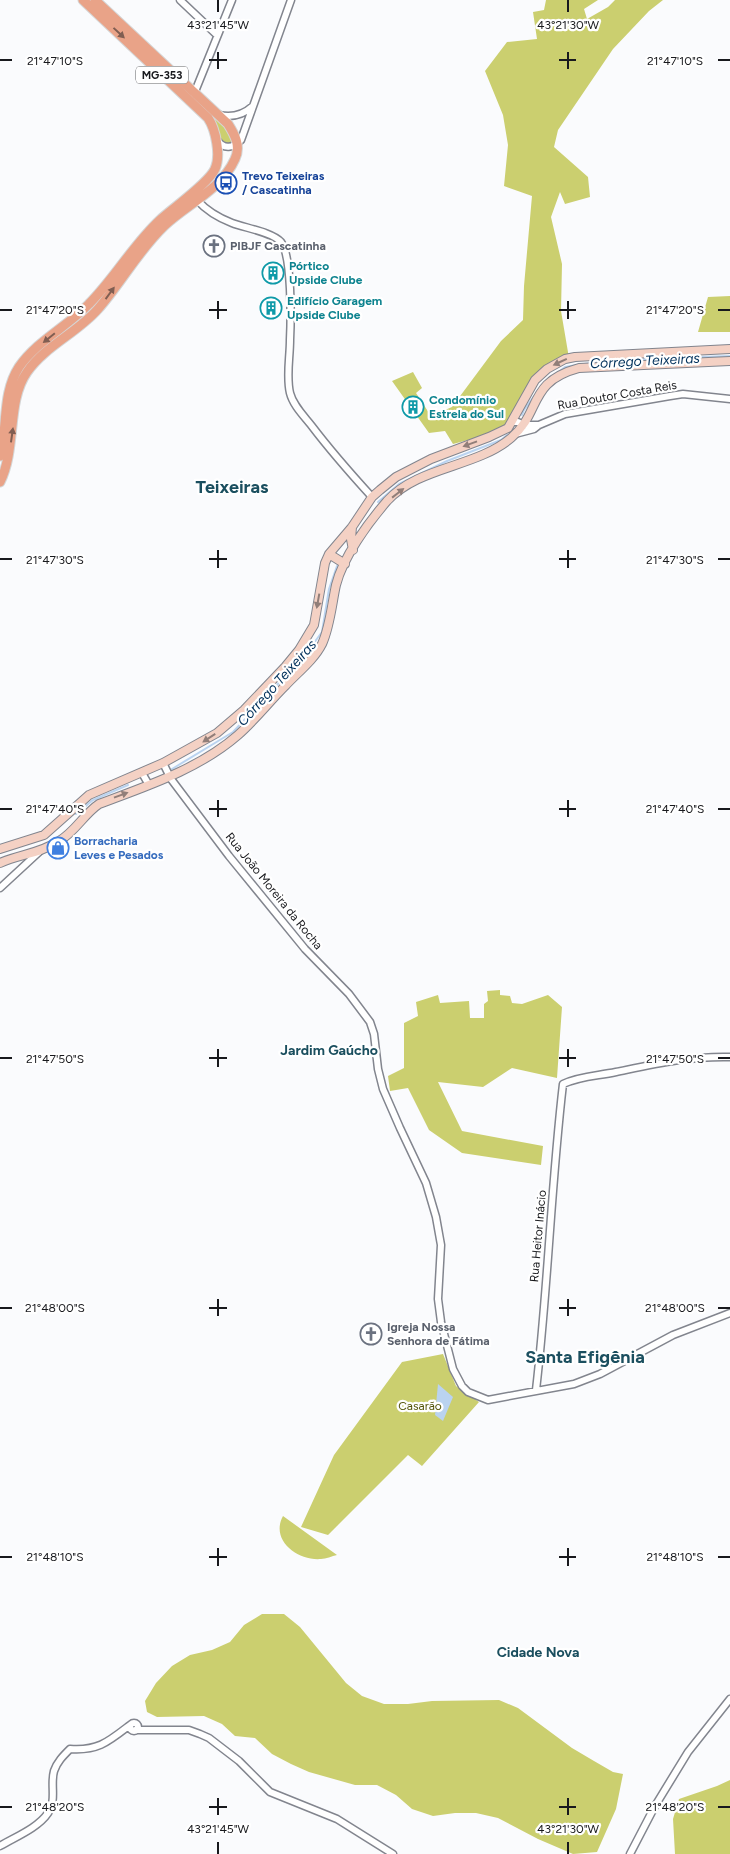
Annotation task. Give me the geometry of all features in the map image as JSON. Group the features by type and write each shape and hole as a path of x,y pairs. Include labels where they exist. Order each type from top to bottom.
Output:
{"main road":[{"name":"MG-353","path":"0,456 9,392 20,365 89,304 145,235 212,174 217,162 214,130 208,118 83,0"},
{"name":"MG-353","path":"95,0 218,115 235,134 238,144"},
{"path":"200,203 196,197 197,194 213,178 218,170 219,155 216,143"},
{"path":"0,482 9,457 18,390 28,371 43,355 98,309 164,226 200,203 229,170 236,158 238,144"},
{"path":"0,850 44,835 89,795 163,764 228,726 260,694 299,650 314,625 322,578 329,554 352,527 372,498 396,478 424,462 510,425 535,380 547,368 575,356 730,349"},
{"path":"0,863 39,852 66,836 89,810 170,777 208,756 236,736 311,659 322,644 337,583 353,550 376,515 400,489 437,472 495,450 523,425 546,383 559,374 579,368 730,361"},
{"path":"372,498 375,500 376,515"},
{"path":"352,527 351,540 353,550"},
{"path":"329,554 345,564"},
{"path":"26,855 27,848 30,845 53,832 62,823 64,818"}],"street":[{"path":"180,0 217,35"},
{"path":"194,94 232,0"},
{"path":"216,143 226,147 234,146 242,140 291,0"},
{"path":"218,115 238,115 247,112 254,105"},
{"path":"200,203 231,223 276,237 282,243 288,274 290,341 288,372 290,393 294,403 372,498"},
{"name":"Rua Doutor Costa Reis","path":"515,434 534,429 565,414 670,396 683,394 730,399"},
{"name":"Rua Doutor Costa Reis","path":"510,425 518,422 523,425 539,425"},
{"path":"510,425 512,433 515,434"},
{"name":"Rua João Moreira da Rocha","path":"163,764 170,777 267,903 305,950 339,983 366,1016 372,1027 378,1069 384,1089 426,1183 436,1217 441,1245 438,1300 441,1322 452,1369 462,1386 468,1392 488,1400 536,1390"},
{"path":"142,773 149,785"},
{"path":"0,888 39,852"},
{"path":"24,865 26,855"},
{"name":"Rua Heitor Inácio","path":"536,1390 563,1084 576,1078 613,1073 674,1060 730,1058"},
{"path":"536,1390 574,1384 600,1374 673,1335 730,1313"},
{"path":"630,1854 655,1806 688,1752 730,1699"},
{"path":"0,1846 40,1822 48,1813 52,1804 54,1772 58,1761 70,1749 92,1749 134,1728 148,1731 189,1730 209,1738 239,1762 270,1792 337,1819 393,1854"}],"green space":[{"path":"546,0 598,0 584,9 587,19 608,7 615,0 663,0 649,11 613,49 558,130 554,147 588,177 590,197 565,204 560,192 551,217 562,264 561,311 569,358 537,376 502,431 453,444 445,431 429,433 392,381 413,372 422,388 416,393 431,416 452,407 501,341 523,320 532,196 504,186 508,145 503,115 485,71 507,42 537,39 533,12 544,10"},
{"path":"202,104 229,131 232,143 225,143 218,138 214,120 200,106"},
{"path":"730,296 730,332 698,332 708,297"},
{"path":"500,990 500,995 510,996 512,1003 522,1004 548,995 562,1007 557,1078 512,1068 483,1087 438,1082 462,1131 543,1146 541,1165 462,1153 429,1130 408,1088 390,1091 388,1076 404,1068 404,1023 418,1016 416,1002 438,995 440,1003 469,1001 470,1018 484,1018 484,1004 488,1001 487,991"},
{"name":"Casarão","path":"443,1354 456,1386 479,1402 422,1466 408,1455 328,1535 301,1527 334,1455 402,1362"},
{"path":"283,1516 337,1555 323,1559 312,1559 295,1553 283,1541 280,1533"},
{"path":"262,1614 284,1614 300,1627 346,1683 362,1696 384,1704 499,1700 518,1708 572,1748 613,1772 623,1774 616,1809 597,1852 573,1854 538,1839 498,1818 476,1813 433,1816 412,1809 396,1795 377,1785 355,1785 309,1772 272,1754 255,1738 235,1736 222,1724 204,1716 157,1717 147,1712 145,1701 156,1683 172,1666 190,1655 212,1650 230,1642 244,1625"},
{"path":"730,1780 730,1854 675,1854 673,1819 679,1799"}],"water":[{"path":"438,1384 453,1397 443,1421 435,1415"}],"waterway":[{"name":"Córrego Teixeiras","path":"584,364 616,360 730,356"},
{"name":"Córrego Teixeiras","path":"556,374 565,367 577,365"},
{"name":"Córrego Teixeiras","path":"522,415 534,396"},
{"name":"Córrego Teixeiras","path":"378,502 399,484 447,461 501,440 507,435"},
{"name":"Córrego Teixeiras","path":"172,769 233,732 305,655 322,632 329,589 337,566"},
{"name":"Córrego Teixeiras","path":"76,814 93,800 128,785"}],"place":[{"name":"Trevo Teixeiras / Cascatinha","path":"226,183"},
{"name":"PIBJF Cascatinha","path":"214,246"},
{"name":"Pórtico Upside Clube","path":"273,273"},
{"name":"Edifício Garagem Upside Clube","path":"271,308"},
{"name":"Condomínio Estrela do Sul","path":"413,407"},
{"name":"Borracharia Leves e Pesados","path":"58,848"},
{"name":"Igreja Nossa Senhora de Fátima","path":"371,1334"}],"district":[{"name":"Teixeiras","path":"232,487"},
{"name":"Jardim Gaúcho","path":"329,1050"},
{"name":"Santa Efigênia","path":"585,1357"},
{"name":"Cidade Nova","path":"538,1652"}]}
